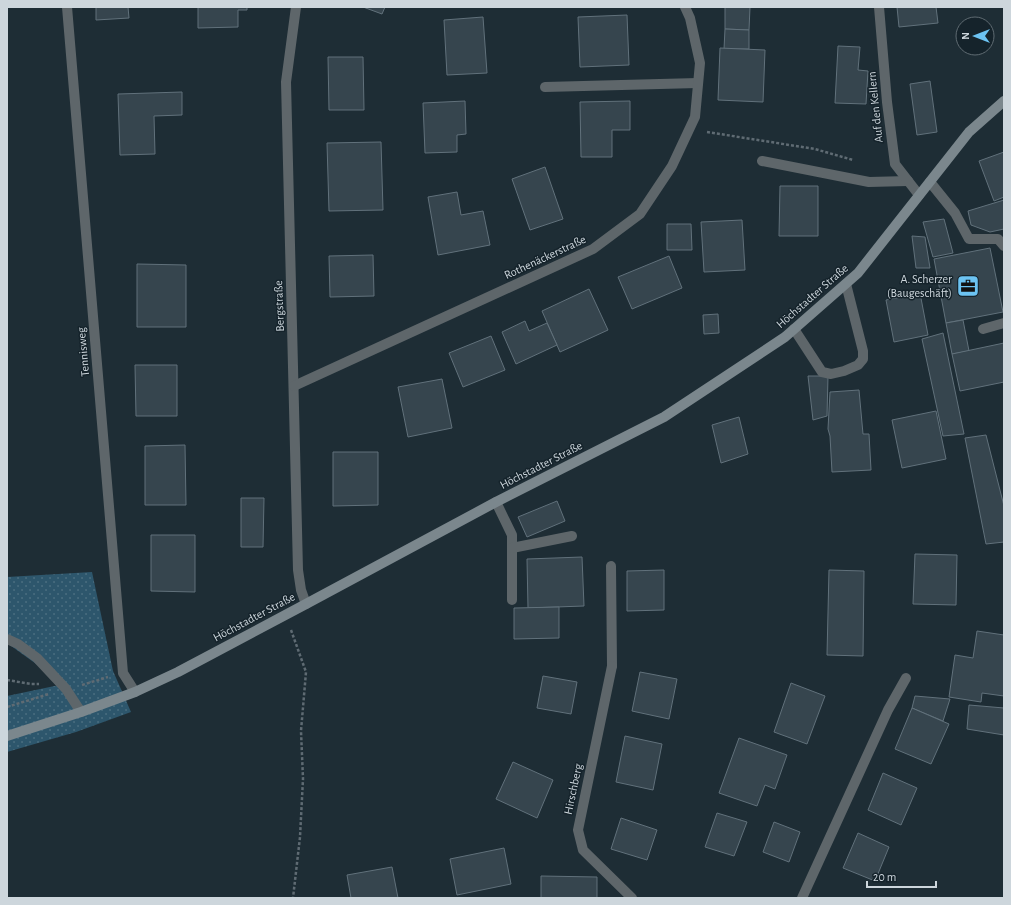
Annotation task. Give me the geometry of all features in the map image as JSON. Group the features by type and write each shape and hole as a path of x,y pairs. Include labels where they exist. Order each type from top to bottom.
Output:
{"street":[{"name":"Tennisweg","path":"67,7 123,673 135,692"},
{"name":"Bergstraße","path":"296,7 286,82 298,570 301,590 306,604"},
{"name":"Rothenäckerstraße","path":"294,386 593,249 640,214 672,166 695,117 700,63 690,18 685,7"},
{"name":"Auf den Kellern","path":"879,7 887,102 895,164 919,195"},
{"path":"545,87 698,83"},
{"name":"Höchstadter Straße","path":"7,736 81,712 135,692 178,672 496,502 664,417 785,337 858,273 969,132 1004,101"},
{"path":"762,161 870,182 908,181"},
{"path":"930,182 955,213 969,239 998,239 1004,246"},
{"path":"794,329 822,372 831,374 844,371 858,365 863,359 863,351 846,284"},
{"path":"983,329 1004,323"},
{"path":"496,502 512,535 512,600"},
{"path":"512,548 572,536"},
{"name":"Hirschberg","path":"611,566 612,666 578,830 583,850 632,898"},
{"path":"7,639 18,644 37,658 64,686 81,712"},
{"path":"802,898 888,710 906,678"}],"path":[{"path":"690,130 815,149 858,161"},
{"path":"286,615 306,672 301,731 302,779 300,837 293,898"},
{"path":"7,706 64,686 123,673"},
{"path":"7,680 31,684 64,686"}],"shaded area":[{"path":"92,572 113,671 131,712 76,732 7,752 7,696 64,684 7,643 7,577"}],"building":[{"path":"96,7 128,7 129,18 96,20"},
{"path":"198,7 247,7 247,10 238,10 238,27 198,28"},
{"path":"363,7 385,7 382,14"},
{"path":"725,7 750,7 749,30 725,29"},
{"path":"897,7 936,7 938,23 899,27"},
{"path":"627,15 629,65 580,67 578,17"},
{"path":"483,17 487,73 447,75 444,20"},
{"path":"725,29 749,30 749,49 724,49"},
{"path":"838,46 860,47 858,70 868,71 866,104 835,103"},
{"path":"720,48 765,50 763,102 718,100"},
{"path":"328,57 363,57 364,110 329,110"},
{"path":"930,81 937,132 917,135 910,84"},
{"path":"182,92 182,115 154,116 155,154 120,155 118,94"},
{"path":"465,101 466,134 457,135 457,152 425,153 423,103"},
{"path":"630,101 630,130 612,130 612,157 581,157 580,102"},
{"path":"381,142 383,210 329,211 327,143"},
{"path":"1004,152 1004,197 994,201 979,161"},
{"path":"545,167 563,219 530,230 512,179"},
{"path":"780,186 818,186 818,236 779,236"},
{"path":"457,192 461,215 483,211 490,245 438,255 428,197"},
{"path":"1004,200 1004,229 990,232 971,225 968,211"},
{"path":"944,219 953,253 933,257 923,222"},
{"path":"742,220 745,270 704,272 701,222"},
{"path":"667,224 691,224 692,250 667,250"},
{"path":"912,236 925,237 930,268 916,268"},
{"name":"A. Scherzer (Baugeschäft)","path":"990,248 1003,312 946,323 934,259"},
{"path":"373,255 374,296 330,297 329,256"},
{"path":"669,256 682,288 632,309 618,277"},
{"path":"137,264 186,265 186,327 137,327"},
{"path":"589,289 608,330 560,352 542,311"},
{"path":"920,293 928,335 894,342 886,300"},
{"path":"718,314 719,333 704,334 703,315"},
{"path":"963,320 969,351 952,354 946,323"},
{"path":"525,321 529,331 547,323 557,345 516,364 502,332"},
{"path":"943,333 964,434 943,436 922,339"},
{"path":"491,336 505,370 463,387 449,353"},
{"path":"1004,343 1004,382 960,391 952,354"},
{"path":"135,365 177,365 177,416 136,416"},
{"path":"808,376 828,376 827,416 813,420"},
{"path":"442,379 452,428 408,437 398,387"},
{"path":"859,390 863,434 869,434 871,470 832,472 830,436 828,429 830,392"},
{"path":"936,411 946,459 902,468 892,420"},
{"path":"739,417 748,454 721,463 712,425"},
{"path":"986,435 1004,506 1004,542 986,544 965,438"},
{"path":"185,445 186,505 145,505 145,446"},
{"path":"333,452 378,452 378,505 333,506"},
{"path":"241,498 264,498 263,547 241,547"},
{"path":"557,501 565,521 527,537 518,517"},
{"path":"151,535 195,535 195,592 151,591"},
{"path":"915,554 957,555 956,605 913,604"},
{"path":"582,557 584,606 528,608 527,559"},
{"path":"664,570 664,610 627,611 627,571"},
{"path":"829,570 864,571 863,656 827,655"},
{"path":"559,607 559,638 514,639 514,608"},
{"path":"977,631 1004,635 1004,696 982,693 981,702 949,697 955,655 973,658"},
{"path":"640,672 677,679 669,719 632,711"},
{"path":"543,676 577,682 571,714 537,708"},
{"path":"791,683 825,696 807,744 774,732"},
{"path":"915,696 950,699 943,721 912,708"},
{"path":"969,705 1004,708 1004,735 967,729"},
{"path":"912,708 949,724 931,764 895,749"},
{"path":"625,736 662,744 653,790 616,782"},
{"path":"739,738 787,755 775,789 765,785 757,806 719,793"},
{"path":"513,762 553,780 537,818 496,799"},
{"path":"883,773 917,788 901,825 868,810"},
{"path":"717,813 747,822 734,856 705,847"},
{"path":"621,818 657,830 647,860 611,849"},
{"path":"774,822 800,832 789,862 763,852"},
{"path":"858,833 889,847 875,881 843,868"},
{"path":"504,848 511,884 457,895 450,859"},
{"path":"392,867 398,898 351,898 347,875"},
{"path":"541,876 597,877 597,898 541,898"}],"place":[{"name":"A. Scherzer (Baugeschäft)","path":"968,286"}]}
